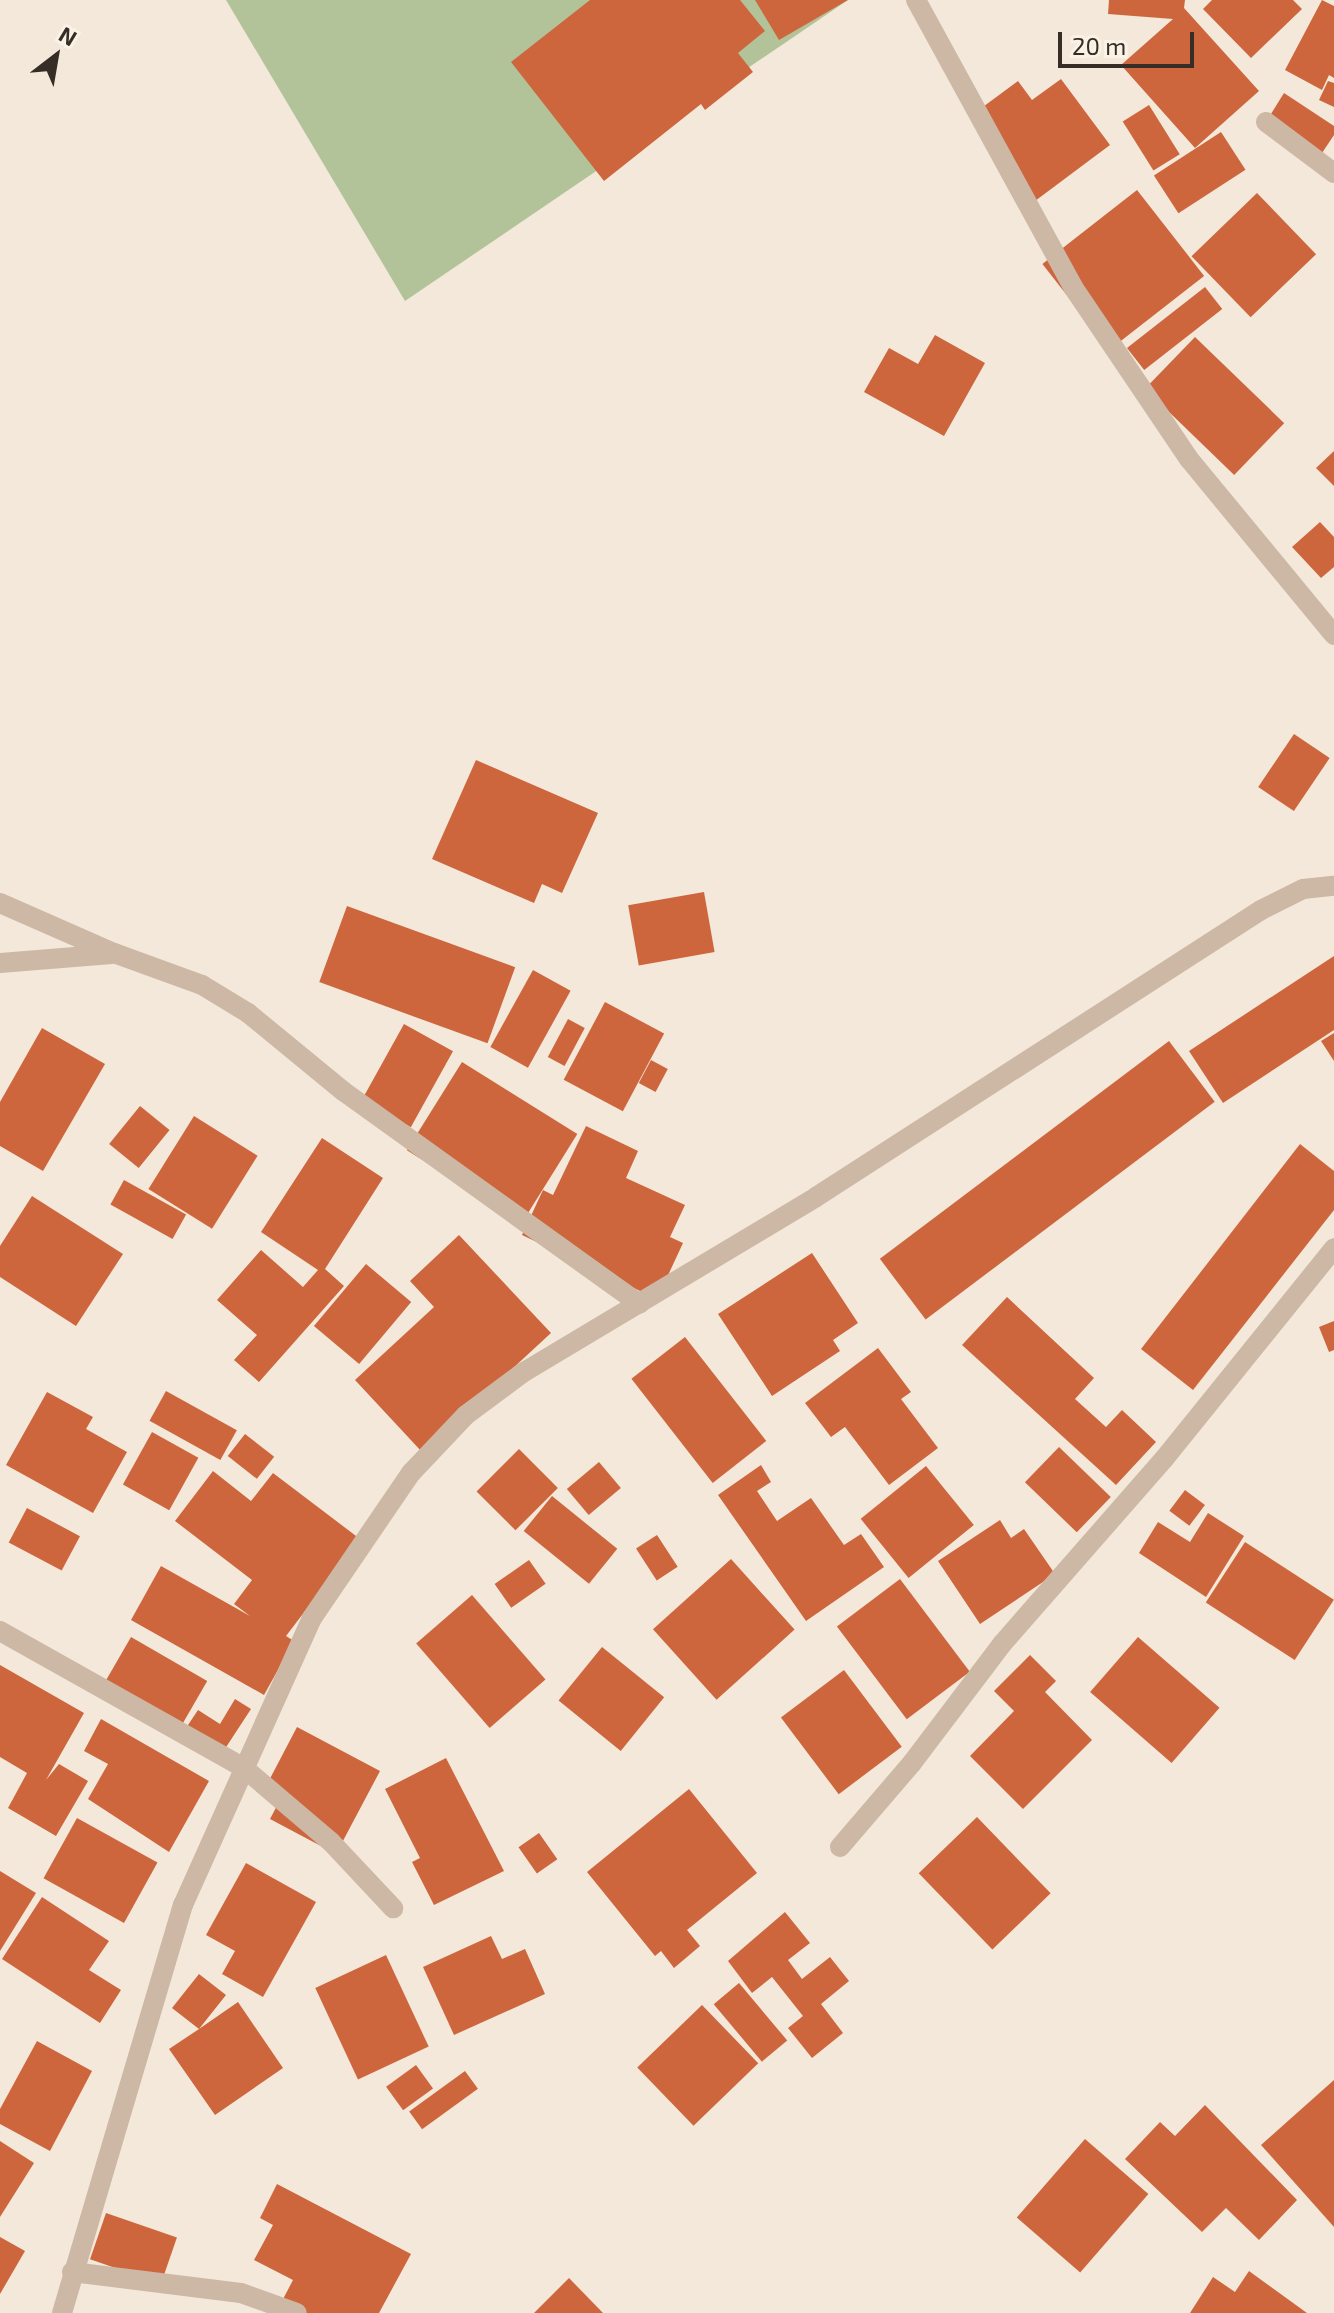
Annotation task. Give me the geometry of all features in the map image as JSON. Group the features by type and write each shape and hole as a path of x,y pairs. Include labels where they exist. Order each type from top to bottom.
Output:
{"street":[{"path":"916,0 1082,300 1189,459 1334,635"},
{"path":"1266,122 1334,173"},
{"path":"62,2313 183,1905 312,1618 411,1473 466,1415 524,1372 639,1304 1261,910 1303,889 1334,886"},
{"path":"0,903 114,953 202,985 248,1013 343,1091 639,1304"},
{"path":"0,963 114,953"},
{"path":"840,1847 912,1763 1002,1644 1164,1459 1334,1248"},
{"path":"0,1631 244,1768 331,1842 393,1908"},
{"path":"72,2272 241,2293 297,2313"}],"green space":[{"path":"226,0 848,0 405,301"}],"building":[{"path":"590,0 740,0 765,31 738,53 753,72 705,110 701,104 604,181 511,62"},
{"path":"755,0 848,0 779,40"},
{"path":"1109,0 1185,0 1184,8 1259,91 1195,148 1121,65 1173,19 1108,14"},
{"path":"1212,0 1293,0 1302,9 1251,58 1203,9"},
{"path":"1322,0 1334,6 1334,78 1329,75 1322,90 1285,70"},
{"path":"1061,79 1110,145 1035,201 972,115 1018,81 1032,100"},
{"path":"1328,81 1334,83 1334,107 1319,100"},
{"path":"1284,93 1334,126 1334,135 1314,165 1261,130"},
{"path":"1149,105 1180,154 1153,171 1123,121"},
{"path":"1221,132 1246,170 1178,213 1154,176"},
{"path":"1137,190 1204,276 1110,350 1042,264"},
{"path":"1257,193 1316,254 1251,317 1192,256"},
{"path":"1205,287 1222,309 1144,370 1127,348"},
{"path":"935,335 985,363 944,436 864,392 889,348 918,364"},
{"path":"1195,337 1284,423 1234,475 1145,389"},
{"path":"1334,451 1334,486 1316,468"},
{"path":"1320,522 1334,537 1334,567 1321,578 1292,547"},
{"path":"1294,734 1330,758 1294,811 1258,787"},
{"path":"476,760 598,813 562,893 542,884 534,903 432,859"},
{"path":"704,892 715,952 639,965 628,905"},
{"path":"347,906 515,967 488,1043 319,982"},
{"path":"1334,956 1334,1030 1223,1103 1189,1051"},
{"path":"533,970 571,991 528,1068 490,1047"},
{"path":"605,1002 664,1033 623,1111 564,1080"},
{"path":"568,1019 585,1028 565,1066 548,1057"},
{"path":"404,1024 453,1051 411,1127 362,1100"},
{"path":"42,1028 105,1064 43,1171 0,1146 0,1102"},
{"path":"1334,1033 1334,1061 1321,1041"},
{"path":"1169,1041 1215,1102 926,1320 880,1259"},
{"path":"651,1060 668,1069 656,1092 639,1083"},
{"path":"462,1062 577,1134 522,1222 407,1150"},
{"path":"140,1106 170,1130 139,1168 109,1144"},
{"path":"194,1116 258,1156 212,1229 148,1189"},
{"path":"586,1126 638,1151 626,1178 685,1205 670,1237 683,1243 657,1299 522,1235 543,1190 553,1195"},
{"path":"322,1138 383,1178 325,1269 344,1286 259,1382 234,1360 257,1335 217,1300 261,1250 303,1287 318,1270 261,1232"},
{"path":"1300,1144 1334,1171 1334,1210 1193,1390 1141,1349"},
{"path":"124,1180 186,1214 173,1239 110,1204"},
{"path":"32,1196 123,1254 76,1326 0,1277 0,1246"},
{"path":"459,1235 551,1333 422,1452 355,1380 434,1307 410,1281"},
{"path":"812,1253 858,1323 833,1340 840,1351 772,1396 718,1314"},
{"path":"366,1264 411,1302 359,1364 314,1326"},
{"path":"1007,1297 1094,1378 1075,1399 1106,1427 1122,1410 1156,1442 1116,1485 962,1345"},
{"path":"1334,1321 1334,1350 1329,1352 1319,1327"},
{"path":"685,1337 766,1441 713,1483 631,1379"},
{"path":"878,1348 911,1392 901,1399 938,1448 889,1485 845,1427 831,1437 805,1403"},
{"path":"166,1391 237,1430 220,1460 150,1421"},
{"path":"47,1392 93,1417 86,1429 127,1452 93,1513 6,1465"},
{"path":"152,1432 198,1458 169,1510 123,1484"},
{"path":"245,1434 274,1457 257,1479 228,1456"},
{"path":"1059,1447 1111,1497 1077,1532 1025,1482"},
{"path":"519,1449 558,1488 515,1530 477,1491"},
{"path":"599,1462 621,1488 589,1515 567,1489"},
{"path":"761,1465 771,1482 757,1491 777,1521 811,1498 844,1545 861,1534 884,1567 806,1621 718,1495"},
{"path":"926,1466 974,1525 909,1578 861,1519"},
{"path":"213,1471 251,1501 273,1473 360,1539 286,1636 294,1641 264,1695 131,1620 161,1566 250,1616 234,1604 252,1580 175,1521"},
{"path":"1185,1490 1205,1505 1189,1526 1169,1511"},
{"path":"552,1496 617,1549 589,1584 524,1531"},
{"path":"27,1508 80,1536 62,1571 9,1542"},
{"path":"1208,1513 1244,1536 1206,1597 1139,1553 1158,1522 1190,1542"},
{"path":"1000,1520 1011,1538 1024,1529 1055,1574 980,1624 938,1561"},
{"path":"657,1535 678,1567 657,1580 636,1549"},
{"path":"1245,1542 1334,1600 1295,1660 1206,1602"},
{"path":"731,1559 795,1630 717,1700 653,1629"},
{"path":"529,1560 546,1584 511,1608 495,1584"},
{"path":"900,1579 970,1672 907,1719 837,1627"},
{"path":"472,1595 545,1680 490,1728 416,1644"},
{"path":"131,1637 207,1681 178,1731 102,1687"},
{"path":"1138,1637 1220,1708 1172,1763 1090,1692"},
{"path":"602,1647 664,1697 621,1751 559,1701"},
{"path":"1030,1655 1056,1681 1045,1692 1092,1740 1023,1809 970,1756 1014,1711 994,1691"},
{"path":"0,1665 84,1713 46,1780 59,1764 88,1781 56,1836 8,1808 27,1773 0,1757"},
{"path":"844,1670 902,1747 839,1794 781,1718"},
{"path":"235,1699 251,1709 217,1761 180,1737 198,1710 220,1724"},
{"path":"101,1719 209,1781 169,1852 88,1799 108,1764 84,1751"},
{"path":"297,1727 380,1771 336,1854 270,1819 280,1800 263,1792"},
{"path":"446,1758 504,1871 434,1905 412,1862 420,1858 385,1789"},
{"path":"689,1789 757,1873 687,1930 700,1946 674,1968 661,1951 655,1956 587,1872"},
{"path":"977,1817 1051,1893 992,1950 919,1873"},
{"path":"77,1818 157,1863 124,1923 44,1878"},
{"path":"539,1833 557,1859 537,1874 519,1847"},
{"path":"246,1863 316,1902 263,1997 222,1974 235,1951 206,1935"},
{"path":"0,1871 36,1893 0,1951"},
{"path":"42,1897 109,1941 89,1970 121,1990 100,2023 2,1959"},
{"path":"785,1912 810,1943 788,1960 802,1979 830,1957 849,1981 821,2004 843,2033 812,2058 788,2028 803,2016 772,1977 752,1993 728,1961"},
{"path":"491,1936 502,1959 525,1949 545,1994 454,2035 423,1967"},
{"path":"386,1955 429,2047 358,2080 315,1988"},
{"path":"199,1974 226,1995 199,2029 172,2008"},
{"path":"739,1983 787,2040 762,2062 714,2004"},
{"path":"238,2002 283,2068 215,2115 169,2049"},
{"path":"702,2005 758,2063 694,2126 637,2068"},
{"path":"37,2041 92,2071 50,2151 0,2124 0,2109"},
{"path":"416,2065 433,2088 403,2110 386,2087"},
{"path":"465,2071 478,2089 422,2129 409,2112"},
{"path":"1334,2080 1334,2227 1261,2145"},
{"path":"1205,2105 1297,2200 1259,2240 1226,2208 1202,2232 1125,2159 1160,2122 1175,2136"},
{"path":"1085,2139 1148,2194 1080,2273 1017,2217"},
{"path":"0,2141 34,2163 0,2217"},
{"path":"277,2184 411,2254 379,2313 300,2313 281,2303 293,2280 254,2260 273,2225 260,2218"},
{"path":"106,2213 177,2237 161,2284 90,2259"},
{"path":"0,2237 25,2251 0,2294"},
{"path":"1249,2271 1307,2313 1190,2313 1213,2277 1235,2292"},
{"path":"569,2278 603,2313 534,2313"}]}
